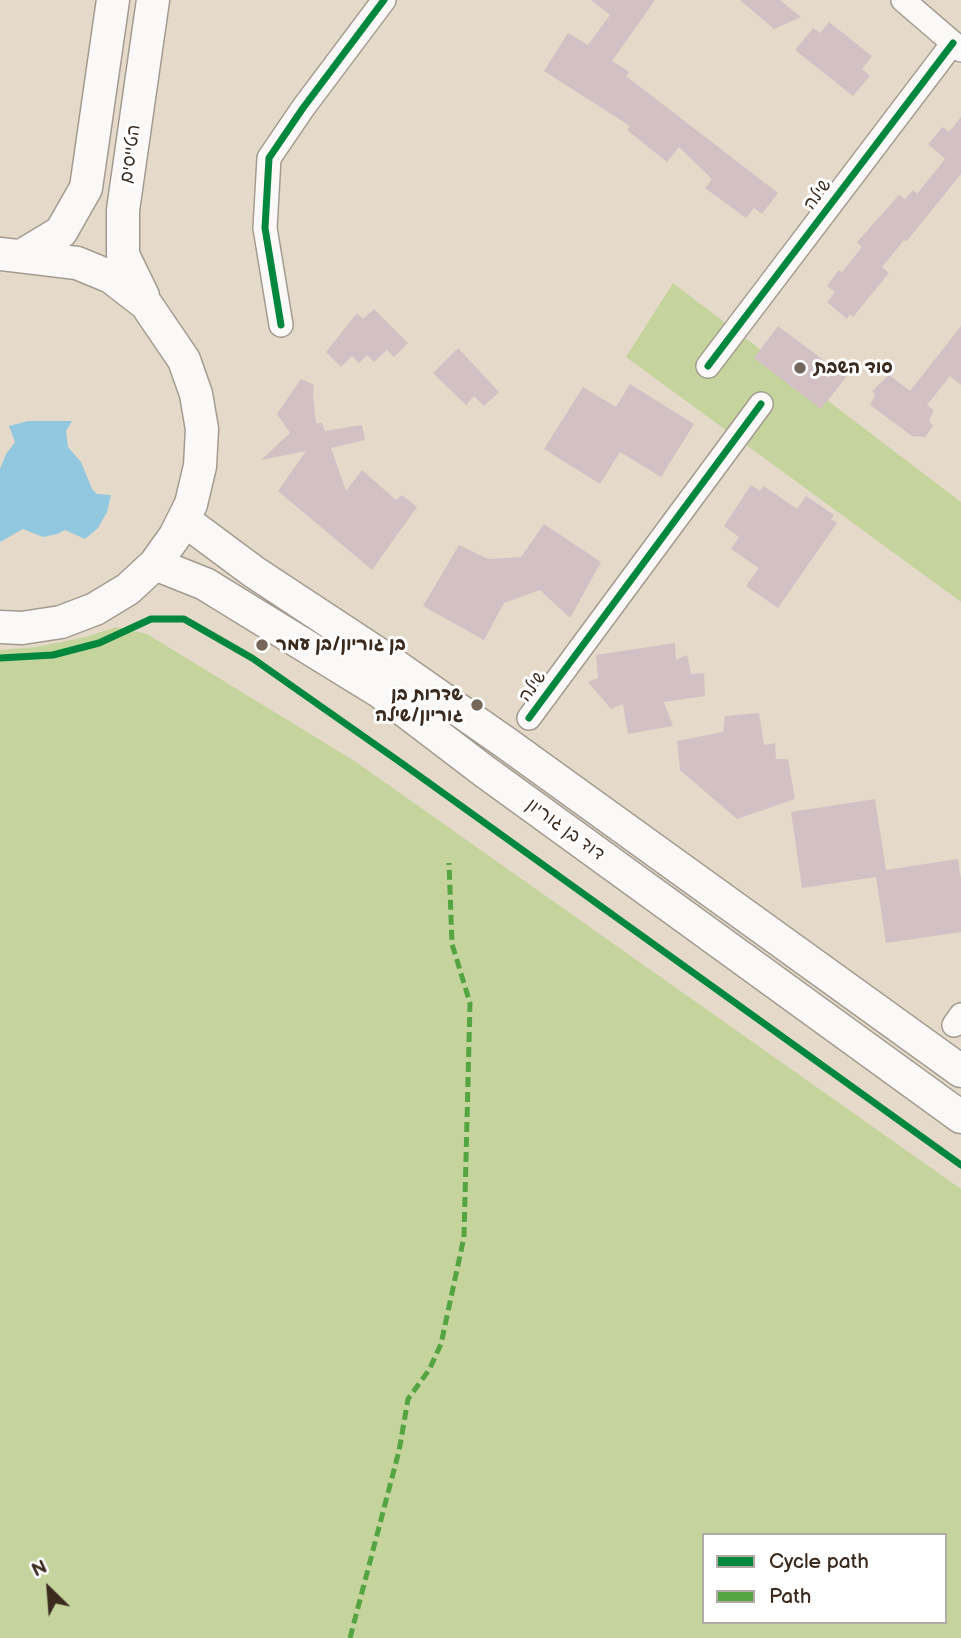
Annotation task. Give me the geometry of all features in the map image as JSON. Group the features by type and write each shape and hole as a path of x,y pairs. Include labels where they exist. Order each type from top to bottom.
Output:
{"main road":[{"path":"12,254 61,232 86,188 113,0"},
{"name":"הטייסים","path":"146,304 122,256 123,210 153,0"},
{"path":"0,627 22,628 61,622 95,609 128,589 155,564 184,520 200,466 202,429 196,394 184,360 146,304 111,277 100,272 77,264 12,254"},
{"name":"דוד בן גוריון","path":"184,520 254,572 506,743 961,1072"},
{"name":"דוד בן גוריון","path":"155,564 205,584 379,691 484,771 961,1117"}],"street":[{"path":"281,325 265,228 269,158 384,0"},
{"path":"903,0 957,46"},
{"name":"שילה","path":"708,366 957,46"},
{"name":"שילה","path":"529,718 761,404"}],"green space":[{"path":"673,283 961,502 961,602 626,357"},
{"path":"116,627 147,634 356,762 961,1189 961,1638 0,1638 0,650 36,647 86,637"}],"water":[{"path":"28,421 72,421 66,431 68,447 81,462 92,489 97,494 111,495 107,512 98,528 85,539 65,530 43,537 23,529 0,542 0,469 15,442 9,426"}],"building":[{"path":"591,0 655,0 612,61 629,72 626,76 778,193 762,214 754,208 746,218 705,188 712,179 679,147 667,162 627,130 630,126 544,71 568,33 588,45 610,15"},
{"path":"740,0 780,0 801,17 774,29"},
{"path":"829,22 872,56 862,69 870,76 853,96 795,50 813,28 820,33"},
{"path":"961,117 961,174 906,242 904,240 882,267 889,273 853,317 850,314 847,319 827,302 835,292 827,286 862,247 857,242 899,195 905,199 913,190 917,194 945,159 928,144 943,127 949,132"},
{"path":"374,309 408,343 394,357 387,350 374,362 367,355 359,363 352,356 341,367 326,352 357,313 363,319"},
{"name":"סוד השבת","path":"778,326 846,377 821,409 754,358"},
{"path":"961,326 961,385 950,376 927,405 934,410 929,421 933,426 925,437 912,436 870,405 875,394 872,391 889,375 910,391"},
{"path":"458,348 499,392 484,406 474,396 466,405 433,373"},
{"path":"301,379 314,385 316,423 322,423 325,431 362,425 365,440 331,448 346,491 362,470 396,500 402,495 417,507 372,570 278,491 306,451 261,460 290,433 277,414"},
{"path":"630,384 694,424 661,477 620,452 600,484 544,449 583,387 616,407"},
{"path":"751,485 760,491 764,486 797,509 806,496 834,515 831,519 837,523 778,608 746,586 759,568 731,549 739,537 724,526"},
{"path":"544,524 601,562 570,618 540,590 504,603 484,640 423,606 459,545 488,559 521,557"},
{"path":"675,643 676,660 687,655 691,674 704,673 705,696 664,702 673,726 628,734 623,704 611,709 588,682 598,678 596,655"},
{"path":"759,713 764,745 775,743 776,759 788,759 795,799 737,819 680,770 677,741 723,732 725,716"},
{"path":"875,799 886,870 958,859 961,880 961,932 886,943 876,877 802,888 791,812"}],"marked path":[{"path":"350,1638 399,1451 408,1399 429,1370 441,1344 464,1237 470,1003 452,944 449,863"}],"cycle path":[{"path":"281,325 265,228 269,158 384,0"},
{"path":"708,366 953,43"},
{"path":"529,718 761,404"},
{"path":"0,658 53,655 99,643 151,619 184,619 252,658 961,1165"}],"place":[{"name":"סוד השבת","path":"800,368"},
{"name":"בן גוריון/בן עמר","path":"262,645"},
{"name":"שדרות בן גוריון/שילה","path":"477,705"}]}
